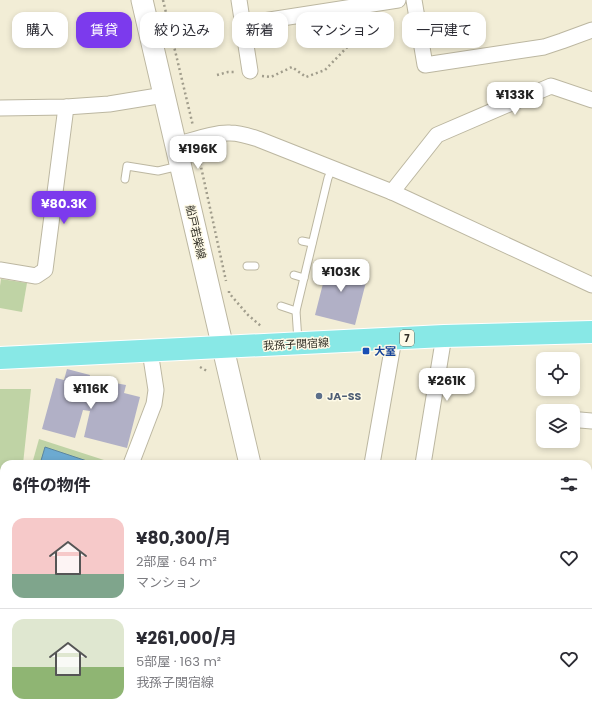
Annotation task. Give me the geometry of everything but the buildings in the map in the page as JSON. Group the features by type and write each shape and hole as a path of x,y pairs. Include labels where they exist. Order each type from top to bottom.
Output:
{"main road":[{"name":"我孫子関宿線","path":"0,358 43,353 150,351 444,336 592,332"}],"street":[{"name":"船戸若柴線","path":"142,0 249,460"},
{"path":"239,0 241,12"},
{"path":"288,17 398,0"},
{"path":"414,0 424,65 544,47 592,31"},
{"path":"247,48 250,71"},
{"path":"392,192 437,135 551,86 592,100"},
{"path":"1,112 109,104 164,95"},
{"path":"0,270 36,276 45,270 66,107"},
{"path":"175,145 230,132 258,139 392,192 591,282"},
{"path":"424,460 444,336"},
{"path":"373,460 394,339"},
{"path":"133,460 154,404 156,390 150,351"}],"lane":[{"path":"125,179 127,166 158,171 180,166"},
{"path":"298,344 296,311 328,178 332,169"},
{"path":"302,241 312,244"},
{"path":"294,275 304,278"},
{"path":"281,306 296,311"}],"path":[{"path":"163,0 193,129"},
{"path":"217,75 228,72 250,71 263,77 271,77 292,67 306,78 325,70 355,39 350,8"},
{"path":"197,147 229,293 248,315 265,330"},
{"path":"200,367 207,371"}],"green space":[{"path":"1,279 27,283 22,312 0,308"},
{"path":"0,389 31,389 23,460 0,460"},
{"path":"39,439 104,460 33,460"}],"water":[{"path":"45,447 84,460 41,460"}],"place":[{"name":"大室","path":"366,351"},
{"name":"JA-SS","path":"319,396"}]}
